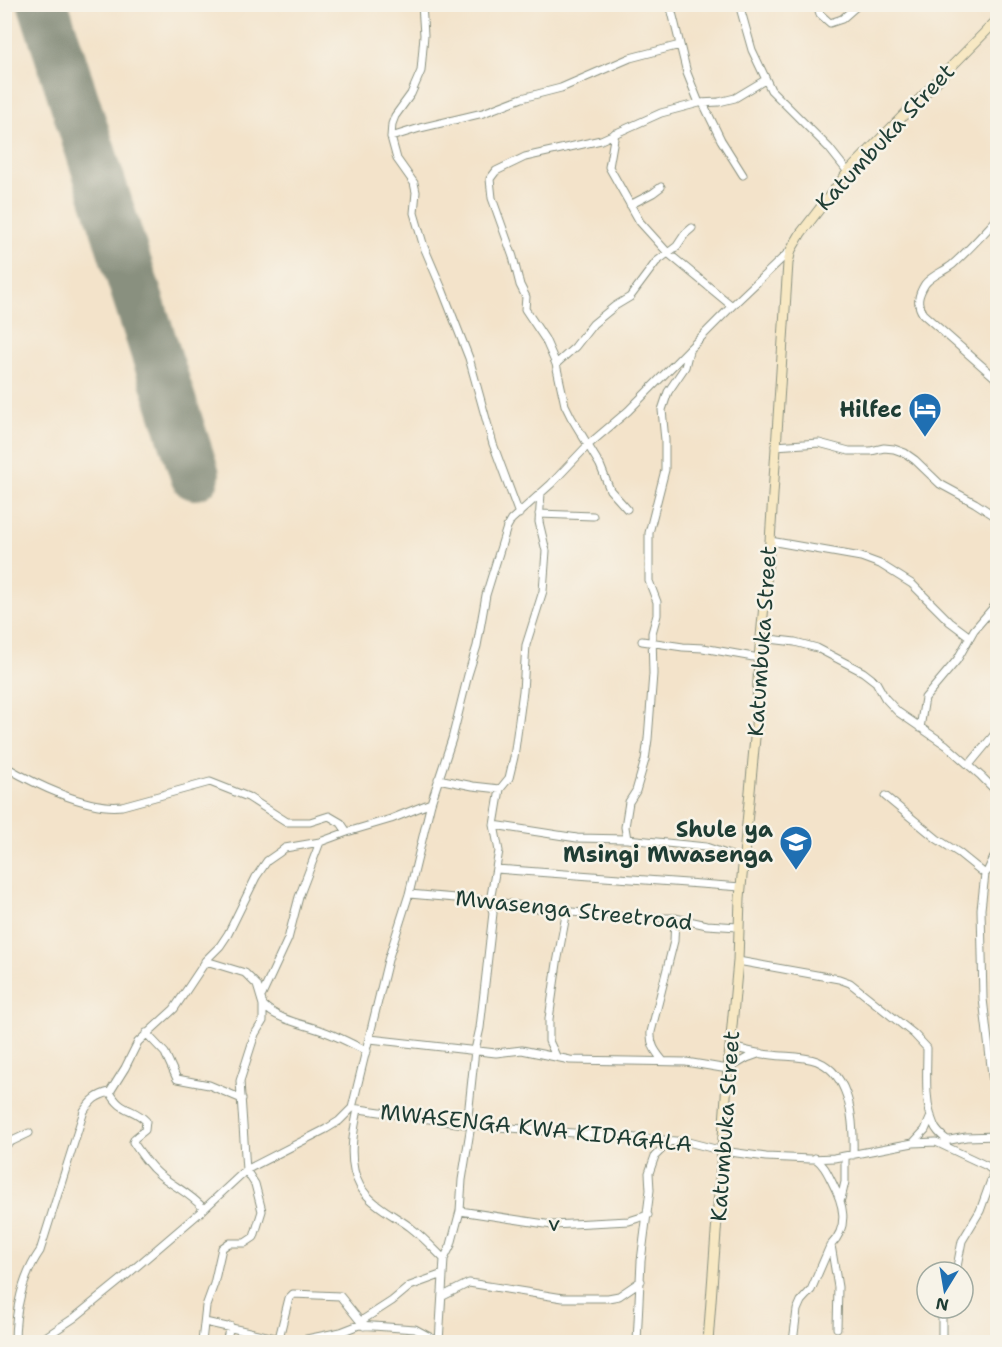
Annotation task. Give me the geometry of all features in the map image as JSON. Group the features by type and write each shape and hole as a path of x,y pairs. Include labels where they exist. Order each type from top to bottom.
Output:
{"main road":[{"name":"Katumbuka Street","path":"708,1342 738,961 741,887 770,541 788,263 791,250 801,232 848,172 998,18"}],"street":[{"path":"422,4 424,35 421,71 411,94 395,116 391,137 397,159 414,183 416,192 414,213 424,247 469,358 493,444 519,514"},
{"path":"670,4 687,73 721,140 743,175"},
{"path":"739,4 752,50 765,81 771,90 829,148 848,172"},
{"path":"817,4 820,14 830,23 842,19 860,4"},
{"path":"391,137 483,113 522,98 561,88 630,58 680,45"},
{"path":"627,509 610,490 600,465 565,405 556,364 545,339 525,309 526,297 492,198 490,179 496,171 525,157 588,144 661,113 701,103 735,98 765,81"},
{"path":"615,133 609,166 640,222 668,253 732,306"},
{"path":"630,205 660,187"},
{"path":"998,218 951,266 931,277 918,302 923,314 998,380"},
{"path":"556,364 575,347 593,324 630,297 656,262 692,228"},
{"path":"444,1259 410,1226 382,1207 359,1184 353,1153 355,1108 388,960 409,894 431,803 452,739 477,646 490,580 507,527 588,445 628,411 791,250"},
{"path":"627,839 625,827 629,802 636,791 648,739 653,675 652,633 657,615 657,602 649,580 649,533 665,470 662,410 668,392 685,367 689,351"},
{"path":"775,446 819,443 849,451 894,449 915,460 940,484 975,502 998,518"},
{"path":"279,1338 289,1298 293,1294 340,1296 362,1323 415,1329 439,1342 444,1259 451,1245 460,1210 463,1172 471,1125 468,1116 493,913 490,901 499,851 494,825 500,789 509,778 514,757 523,691 526,645 543,591 546,551 540,530 541,493"},
{"path":"540,514 593,516"},
{"path":"770,541 861,557 880,564 912,584 950,622 970,637"},
{"path":"920,728 925,698 957,660 970,637 998,602"},
{"path":"761,638 795,642 817,648 863,672 876,682 892,705 920,728 946,745 998,793"},
{"path":"642,641 703,648 759,658"},
{"path":"969,765 998,730"},
{"path":"4,766 30,781 73,798 94,805 111,807 210,782 248,797 287,822 310,822 329,816 341,823 347,832"},
{"path":"438,779 500,789"},
{"path":"885,796 959,854 987,872 998,869"},
{"path":"15,1342 16,1319 26,1276 30,1264 40,1251 84,1111 93,1099 110,1092 138,1042 174,1009 205,961 228,934 254,881 267,861 285,848 320,842 391,819 431,803"},
{"path":"494,825 577,838 627,839 706,847 744,860"},
{"path":"262,995 288,939 299,897 320,842"},
{"path":"998,849 987,872 981,909 983,999 998,1125"},
{"path":"496,869 741,887"},
{"name":"Mwasenga Streetroad","path":"409,894 637,918 675,918 707,925 738,927"},
{"path":"556,1056 549,1041 549,1019 567,910"},
{"path":"663,1061 655,1051 651,1032 674,941 675,918"},
{"path":"202,1342 206,1306 214,1284 222,1248 229,1243 250,1241 258,1231 262,1211 255,1184 246,1170 240,1082 255,1034 263,1021 262,995 253,979 245,972 205,961"},
{"path":"738,961 839,979 850,983 914,1034 927,1048 926,1083 931,1115 934,1126 946,1140"},
{"path":"263,1005 288,1020 328,1033 367,1051"},
{"path":"146,1033 165,1053 177,1079 209,1085 242,1099"},
{"path":"370,1039 499,1053 522,1050 581,1061 686,1062 728,1069 761,1053"},
{"path":"731,1047 819,1062 832,1070 841,1082 851,1112 854,1132 841,1198 843,1216 841,1228 813,1286 801,1300 797,1310 793,1342"},
{"path":"110,1092 119,1106 146,1121 145,1130 133,1142 152,1168 189,1194 204,1209"},
{"path":"38,1342 74,1318 204,1209 246,1170 326,1129 355,1108"},
{"name":"MWASENGA KWA KIDAGALA","path":"355,1108 471,1125 705,1145 723,1151 766,1157 815,1158 849,1155 913,1143 936,1142 987,1166 996,1173"},
{"path":"913,1143 925,1130 931,1115"},
{"path":"4,1145 29,1133"},
{"path":"936,1142 966,1137 998,1136"},
{"path":"637,1342 636,1320 652,1164 655,1156 670,1141"},
{"path":"815,1158 823,1164 841,1198"},
{"path":"958,1260 962,1241 982,1208 996,1173"},
{"name":"v","path":"460,1210 552,1226 629,1221 648,1215"},
{"path":"831,1245 838,1287 837,1328"},
{"path":"205,1322 293,1342 362,1323 410,1286 443,1274"},
{"path":"443,1296 469,1283 563,1298 608,1298 619,1296 640,1281"},
{"path":"942,1320 942,1342"},
{"path":"226,1342 230,1326"}],"runway":[{"path":"43,4 195,475"}],"place":[{"name":"Hilfec","path":"925,438"},
{"name":"Shule ya Msingi Mwasenga","path":"796,871"}]}
